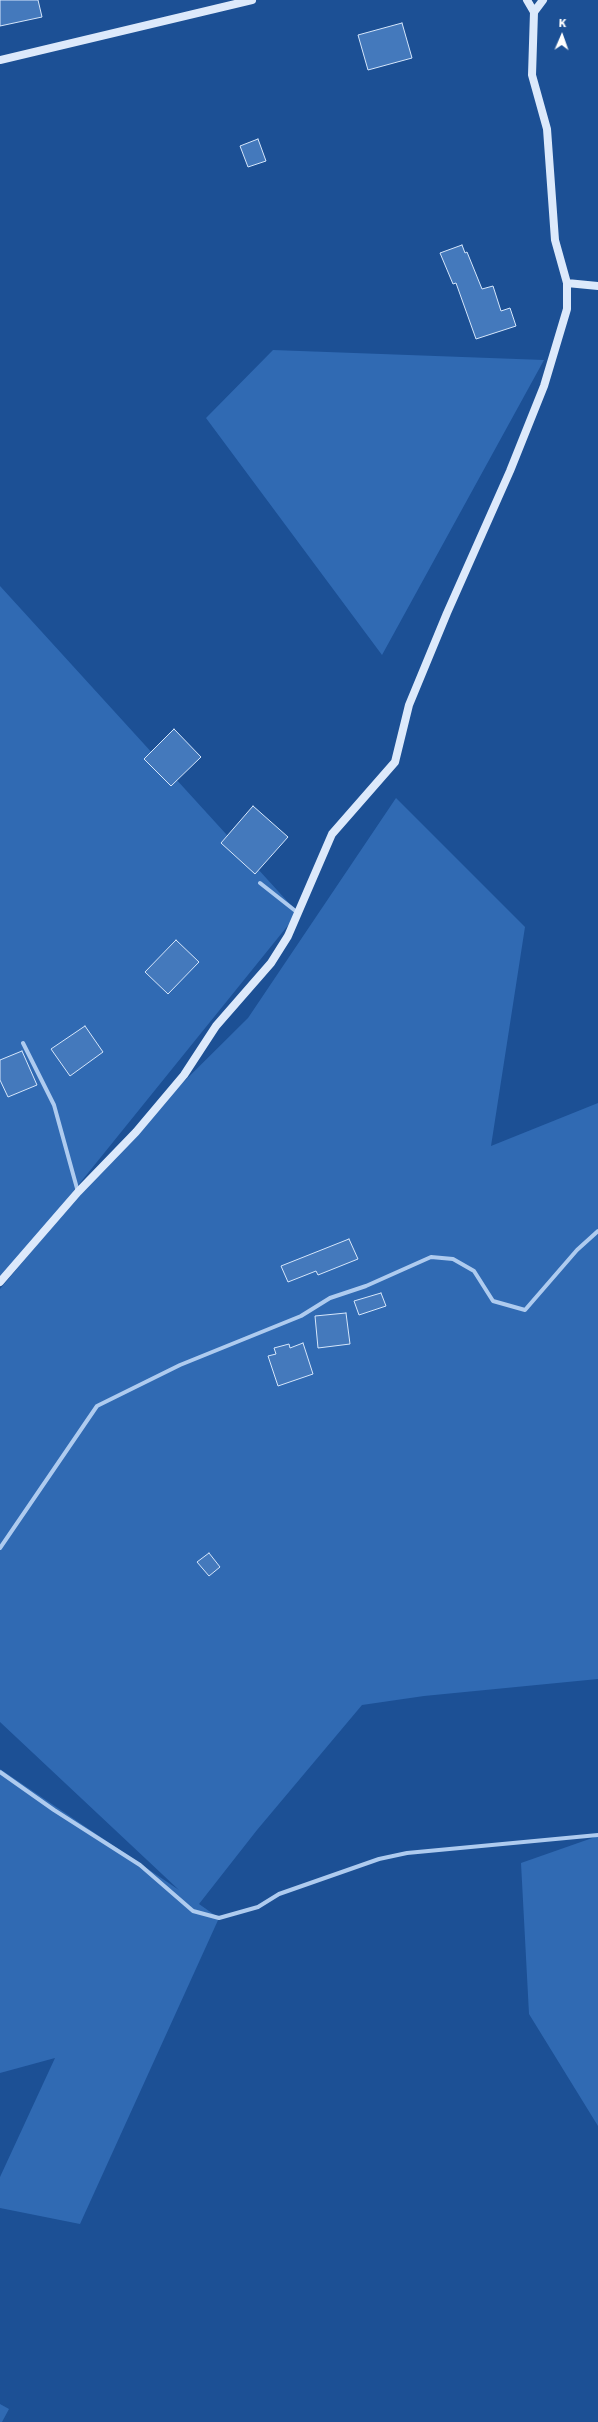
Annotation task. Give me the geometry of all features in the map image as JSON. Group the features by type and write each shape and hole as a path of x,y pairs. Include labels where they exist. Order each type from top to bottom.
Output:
{"street":[{"path":"0,60 252,0"},
{"path":"0,1282 78,1192 136,1132 184,1075 216,1026 271,963 288,936 332,834 395,762 412,698 510,471 544,386 567,308 567,282 555,240 548,129 532,75 534,12 528,0"},
{"path":"534,12 543,0"},
{"path":"567,282 598,286"},
{"path":"260,883 298,913"},
{"path":"23,1043 54,1105 78,1192"},
{"path":"0,1548 97,1406 180,1365 301,1316 330,1298 366,1286 431,1258 454,1259 474,1271 492,1301 525,1310 577,1250 598,1231"},
{"path":"0,1772 54,1810 140,1865 193,1911 219,1918 258,1907 279,1894 379,1859 407,1853 598,1835"}],"shaded area":[{"path":"273,350 544,360 382,655 206,418"},
{"path":"0,586 298,913 0,1282"},
{"path":"396,798 525,927 491,1146 598,1103 598,1679 424,1696 362,1705 257,1830 199,1904 219,1918 80,2224 0,2208 0,2177 55,2058 0,2073 0,1769 179,1890 0,1722 0,1289 125,1140 248,1018"},
{"path":"598,1836 598,2126 529,2014 521,1863"},
{"path":"0,2404 9,2409 2,2422 0,2422"}],"building":[{"path":"0,0 38,0 42,17 0,26"},
{"path":"402,23 412,58 368,70 358,35"},
{"path":"258,139 266,161 248,167 240,146"},
{"path":"462,245 465,253 467,252 482,289 493,286 501,311 510,308 516,326 476,339 456,283 453,284 440,253"},
{"path":"174,729 201,757 171,786 144,759"},
{"path":"253,806 288,837 255,874 221,843"},
{"path":"176,940 199,962 168,994 145,972"},
{"path":"85,1026 103,1052 70,1076 51,1049"},
{"path":"22,1051 37,1085 8,1097 0,1080 0,1060"},
{"path":"349,1239 358,1259 318,1275 316,1271 288,1282 281,1266"},
{"path":"381,1293 386,1306 359,1315 354,1301"},
{"path":"346,1313 350,1344 318,1348 315,1316"},
{"path":"303,1343 313,1374 278,1386 268,1356 276,1354 274,1348 289,1344 290,1348"},
{"path":"209,1553 220,1567 209,1576 197,1562"}]}
